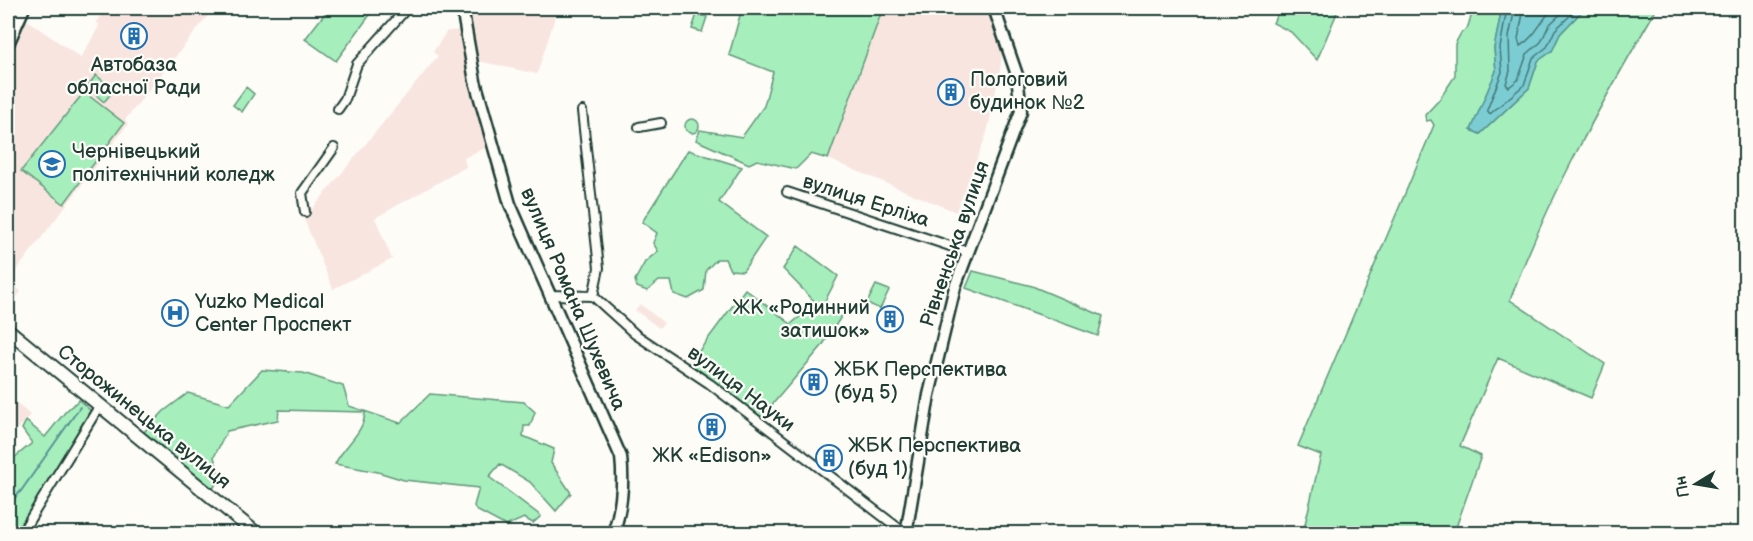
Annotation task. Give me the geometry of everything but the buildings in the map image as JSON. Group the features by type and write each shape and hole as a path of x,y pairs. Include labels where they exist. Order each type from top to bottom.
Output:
{"main road":[{"name":"Сторожинецька вулиця","path":"8,330 257,534"}],"street":[{"path":"8,44 24,8"},
{"path":"338,109 345,99 357,64 407,8"},
{"name":"вулиця Романа Шухевича","path":"462,8 475,81 510,204 621,457 623,479 620,514 613,534"},
{"name":"Рівненська вулиця","path":"906,534 942,337 968,252 1019,120 1022,103 1017,75 994,8"},
{"path":"549,295 593,296 599,268 582,111"},
{"path":"639,127 661,123"},
{"path":"305,212 302,193 334,148"},
{"name":"вулиця Ерліха","path":"787,192 968,252"},
{"name":"вулиця Науки","path":"593,296 635,334 710,384 906,534"},
{"path":"21,534 100,405"}],"shaded area":[{"name":"Чернівецький політехнічний коледж","path":"105,8 214,8 125,120 128,124 10,279 21,292 8,308 8,44 21,16 81,58 98,28 99,24 96,23"},
{"path":"468,8 558,8 537,74 478,61"},
{"path":"883,8 988,8 1002,52 1000,70 987,133 956,212 828,159"},
{"path":"464,30 491,145 464,158 466,167 375,218 392,259 333,289 304,219 438,56 433,52 447,31"},
{"path":"640,304 664,323 659,328 635,310"},
{"path":"8,395 30,415 8,440"}],"green space":[{"path":"329,8 375,8 336,61 305,39"},
{"path":"742,8 883,8 828,159 811,154 796,169 757,160 749,164 696,140 700,130 742,137 764,106 773,72 729,55"},
{"path":"1280,8 1339,8 1317,60 1291,32 1273,23"},
{"path":"1474,8 1502,8 1494,48 1496,71 1471,130 1480,134 1529,88 1538,61 1552,51 1560,34 1585,8 1657,8 1596,115 1559,188 1510,300 1605,364 1591,398 1498,358 1460,446 1481,456 1454,533 1303,533 1321,455 1298,446 1434,125 1431,120 1426,121 1425,115 1439,100 1455,76 1455,44 1461,33 1467,29"},
{"path":"697,14 707,17 702,32 692,29"},
{"path":"96,75 114,90 104,102 87,87"},
{"path":"246,87 254,94 242,112 233,105"},
{"path":"84,92 124,123 64,204 21,171"},
{"path":"689,119 695,119 699,126 695,133 689,133 685,129 685,123"},
{"path":"688,150 742,167 719,202 766,237 743,271 730,270 725,259 717,259 706,270 704,290 688,299 674,294 671,281 659,281 647,291 637,287 635,280 645,262 658,251 653,243 657,233 642,222"},
{"path":"798,246 838,276 825,301 843,314 822,346 760,419 690,363 745,289 791,324 816,303 783,269"},
{"path":"973,271 1032,286 1103,316 1098,336 966,288"},
{"path":"876,285 889,290 880,309 867,303"},
{"path":"262,370 303,373 343,386 349,406 400,423 430,394 524,402 535,412 530,426 524,426 523,436 554,449 551,463 571,493 556,511 530,482 500,464 489,477 541,516 533,523 524,518 506,526 476,510 474,506 479,488 404,480 378,472 335,464 361,427 365,412 279,410 278,420 227,431 214,457 220,477 211,492 141,435 164,411 188,393 229,405"},
{"path":"79,400 91,411 18,533 8,533 8,463 32,443 22,429 26,421 45,437 66,411"}],"water":[{"path":"1502,8 1585,8 1560,34 1552,51 1538,61 1529,88 1480,134 1471,130 1496,71 1494,48"}],"waterway":[{"path":"8,505 21,491 80,407"}],"place":[{"name":"Автобаза обласної Ради","path":"134,36"},
{"name":"Пологовий будинок №2","path":"951,92"},
{"name":"Чернівецький політехнічний коледж","path":"52,164"},
{"name":"Yuzko Medical Center Проспект","path":"175,313"},
{"name":"ЖК «Родинний затишок»","path":"890,319"},
{"name":"ЖБК Перспектива (буд 5)","path":"814,382"},
{"name":"ЖК «Edison»","path":"712,427"},
{"name":"ЖБК Перспектива (буд 1)","path":"829,458"}]}
